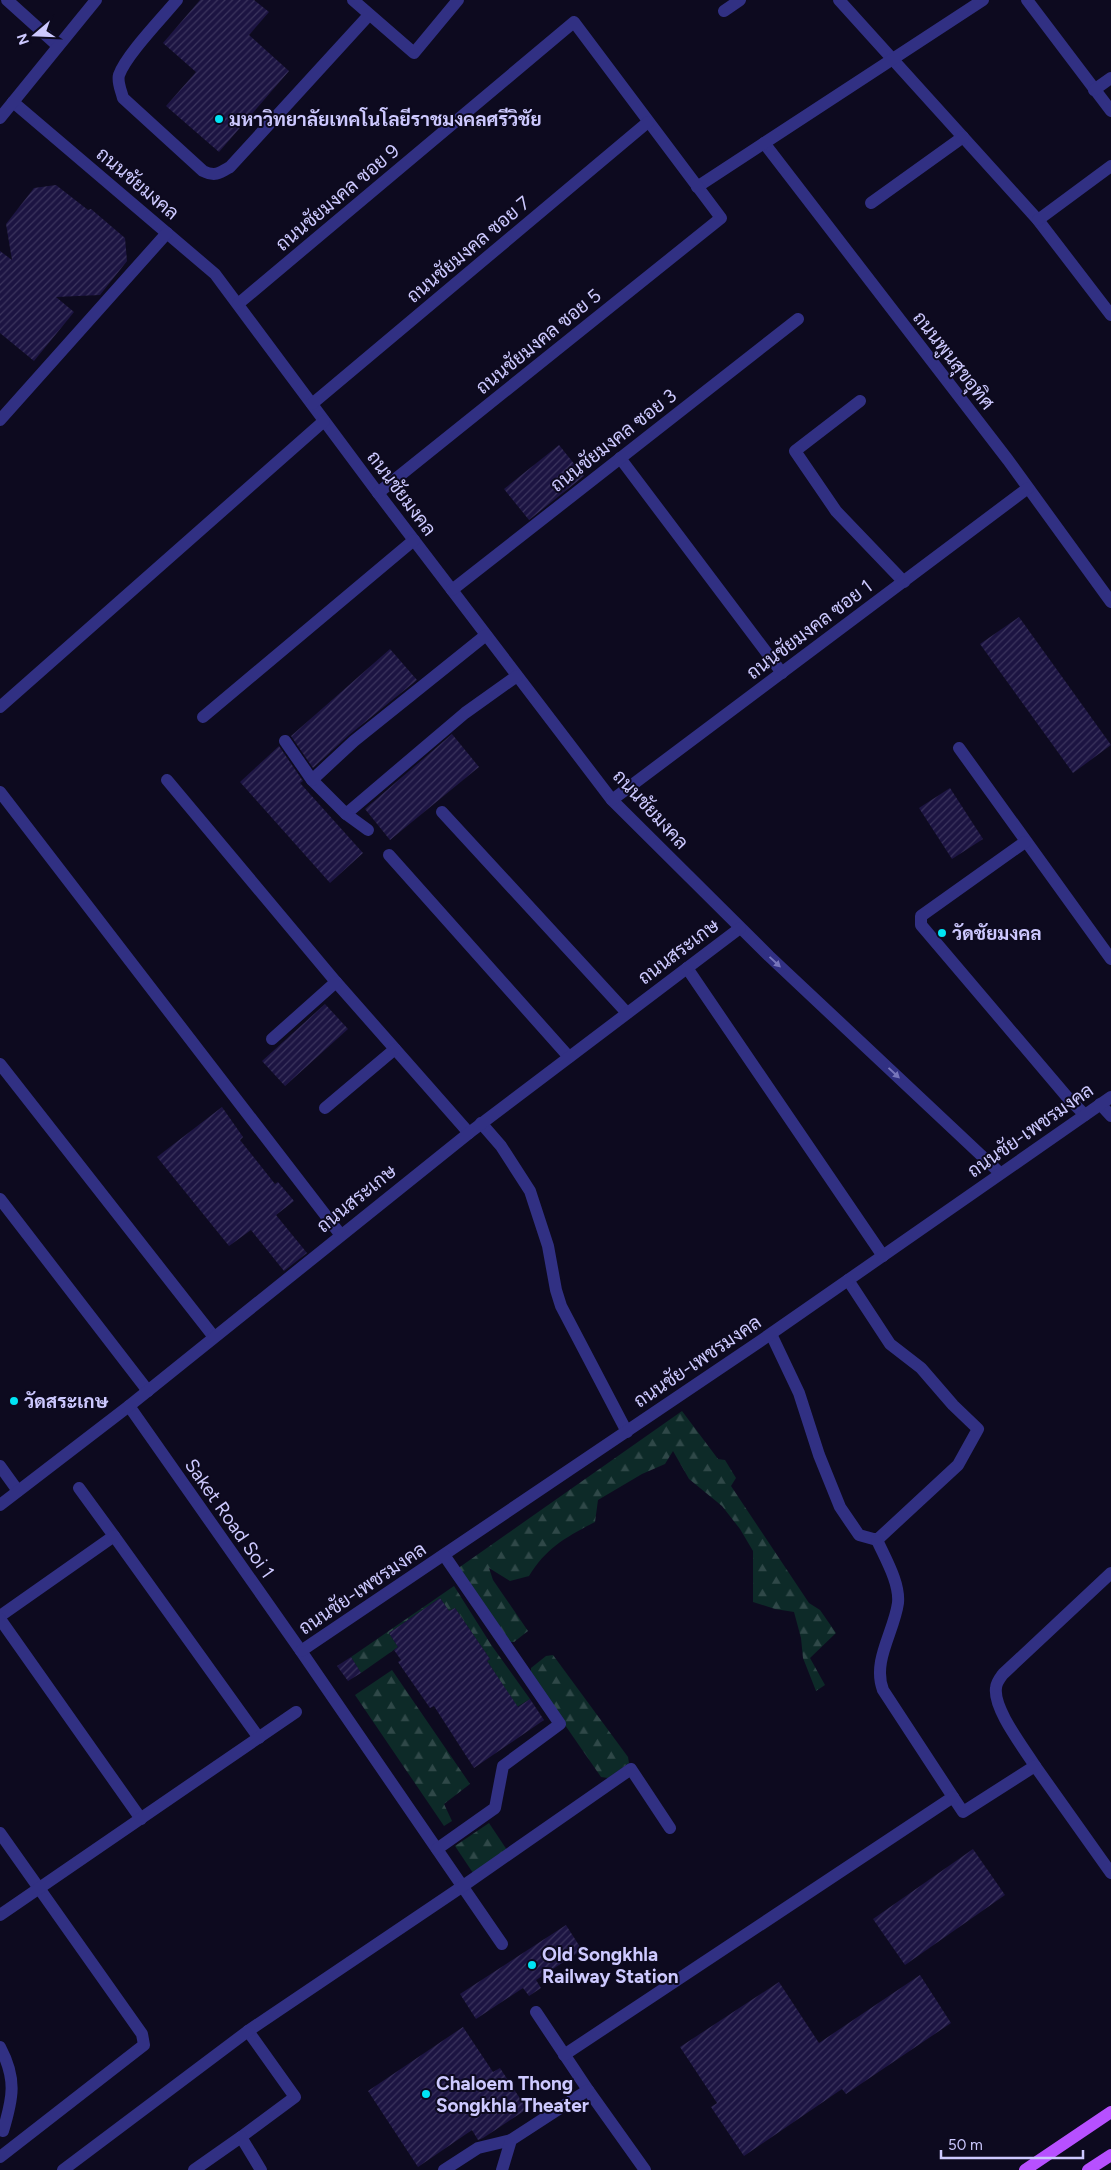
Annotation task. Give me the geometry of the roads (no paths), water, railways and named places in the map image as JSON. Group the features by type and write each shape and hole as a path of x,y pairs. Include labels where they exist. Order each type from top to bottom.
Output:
{"main road":[{"path":"1025,2170 1111,2112"},
{"path":"1088,2170 1111,2154"}],"street":[{"path":"7,0 58,46"},
{"path":"0,118 96,0"},
{"path":"177,0 131,57 119,75 119,85 123,98 203,171 217,175 230,167 370,14"},
{"path":"353,0 414,53 458,0"},
{"path":"724,10 740,0"},
{"path":"839,0 1038,220 1111,315"},
{"path":"648,122 697,187 982,0"},
{"path":"1027,0 1111,111"},
{"name":"ถนนชัยมงคล ซอย 9","path":"238,304 574,22 648,122"},
{"path":"1094,90 1111,78"},
{"name":"ถนนชัยมงคล","path":"13,102 215,274 378,493 612,800 740,928 1000,1173"},
{"name":"ถนนชัยมงคล ซอย 7","path":"312,404 648,122"},
{"path":"871,203 963,137"},
{"name":"ถนนพูนสุขอุทิศ","path":"764,143 1028,488 1111,602"},
{"path":"1038,220 1111,166"},
{"name":"ถนนชัยมงคล ซอย 5","path":"378,493 721,218 697,187"},
{"path":"0,420 168,233"},
{"name":"ถนนชัยมงคล ซอย 3","path":"452,590 798,319"},
{"path":"860,401 795,451 836,511 904,582"},
{"path":"0,707 324,421"},
{"path":"620,458 782,673"},
{"name":"ถนนชัยมงคล ซอย 1","path":"612,800 1028,488"},
{"path":"203,718 414,540"},
{"path":"312,780 354,741 486,635"},
{"path":"346,814 465,713 518,676"},
{"path":"285,741 312,780 346,814 368,830"},
{"path":"959,748 1111,959"},
{"path":"167,780 336,982 468,1132"},
{"path":"0,792 340,1234"},
{"path":"442,812 626,1013"},
{"path":"1025,842 921,916 921,925 1068,1098 1085,1115"},
{"path":"389,855 569,1057"},
{"name":"ถนนสระเกษ","path":"0,1505 148,1391 468,1132 740,928"},
{"path":"687,968 883,1256"},
{"path":"272,1039 336,982"},
{"path":"325,1108 395,1049"},
{"path":"0,1064 214,1337"},
{"name":"ถนนชัย-เพชรมงคล","path":"301,1651 771,1334 1111,1097"},
{"path":"1100,1104 1111,1116"},
{"path":"481,1123 501,1146 530,1191 548,1246 561,1306 626,1432"},
{"path":"0,1199 148,1391"},
{"path":"848,1280 890,1344 921,1368 953,1405 978,1429 958,1465 877,1540"},
{"path":"771,1334 799,1393 819,1456 840,1507 859,1535 877,1540"},
{"name":"Saket Road Soi 1","path":"129,1406 464,1886 502,1944"},
{"path":"0,1466 18,1491"},
{"path":"79,1488 259,1738"},
{"path":"114,1536 0,1618 140,1819"},
{"path":"877,1540 894,1581 898,1601 879,1668 879,1680 882,1690 963,1812 1035,1766"},
{"path":"437,1849 495,1808 503,1766 560,1724 444,1555"},
{"path":"1111,1573 1003,1674 996,1688 997,1701 1002,1713 1035,1766 1111,1873"},
{"path":"0,1915 296,1712"},
{"path":"67,2169 248,2031 464,1886 631,1768 670,1828"},
{"path":"564,2055 953,1797"},
{"path":"0,1833 137,2026 144,2040 144,2045 0,2156"},
{"path":"536,2012 588,2090 646,2170"},
{"path":"194,2170 295,2097 248,2031"},
{"path":"0,2047 10,2066 12,2082 12,2102 2,2129 14,2145"},
{"path":"444,2170 478,2148 511,2140 588,2090"},
{"path":"241,2137 261,2170"},
{"path":"502,2170 511,2140"}],"place":[{"name":"มหาวิทยาลัยเทคโนโลยีราชมงคลศรีวิชัย","path":"219,119"},
{"name":"วัดชัยมงคล","path":"942,933"},
{"name":"วัดสระเกษ","path":"14,1401"},
{"name":"Old Songkhla Railway Station","path":"532,1965"},
{"name":"Chaloem Thong Songkhla Theater","path":"426,2094"}]}
